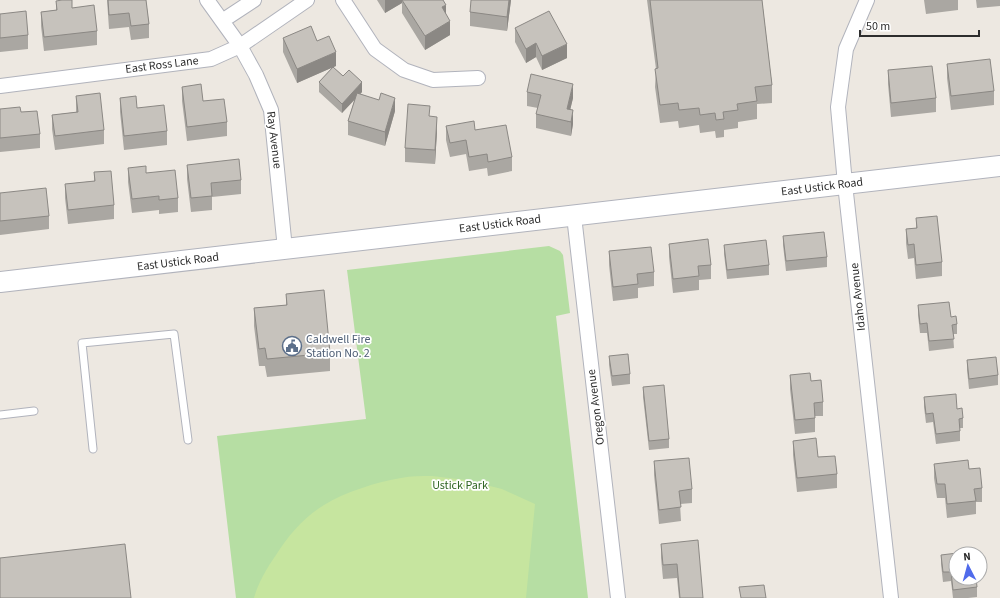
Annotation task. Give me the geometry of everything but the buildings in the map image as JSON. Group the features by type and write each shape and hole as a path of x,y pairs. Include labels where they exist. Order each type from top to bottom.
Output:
{"main road":[{"name":"East Ustick Road","path":"0,282 1000,166"}],"street":[{"name":"Ray Avenue","path":"207,0 240,46 256,75 271,110 285,249"},
{"path":"222,22 254,0"},
{"name":"East Ross Lane","path":"0,86 211,59 240,46 307,0"},
{"path":"343,0 375,49 404,70 433,80 478,78"},
{"name":"Idaho Avenue","path":"867,0 846,49 838,107 845,184 891,598"},
{"name":"Oregon Avenue","path":"574,216 618,598"}],"lane":[{"path":"93,449 82,343 174,334 188,440"},
{"path":"0,415 34,411"}],"green space":[{"name":"Ustick Park","path":"549,246 560,251 563,255 570,313 556,316 588,598 236,598 217,436 366,419 347,270"},
{"path":"432,476 466,480 502,489 535,504 526,598 254,598 269,565 291,534 310,515 324,505 351,492 372,485 405,477"}],"place":[{"name":"Caldwell Fire Station No. 2","path":"292,346"}]}
